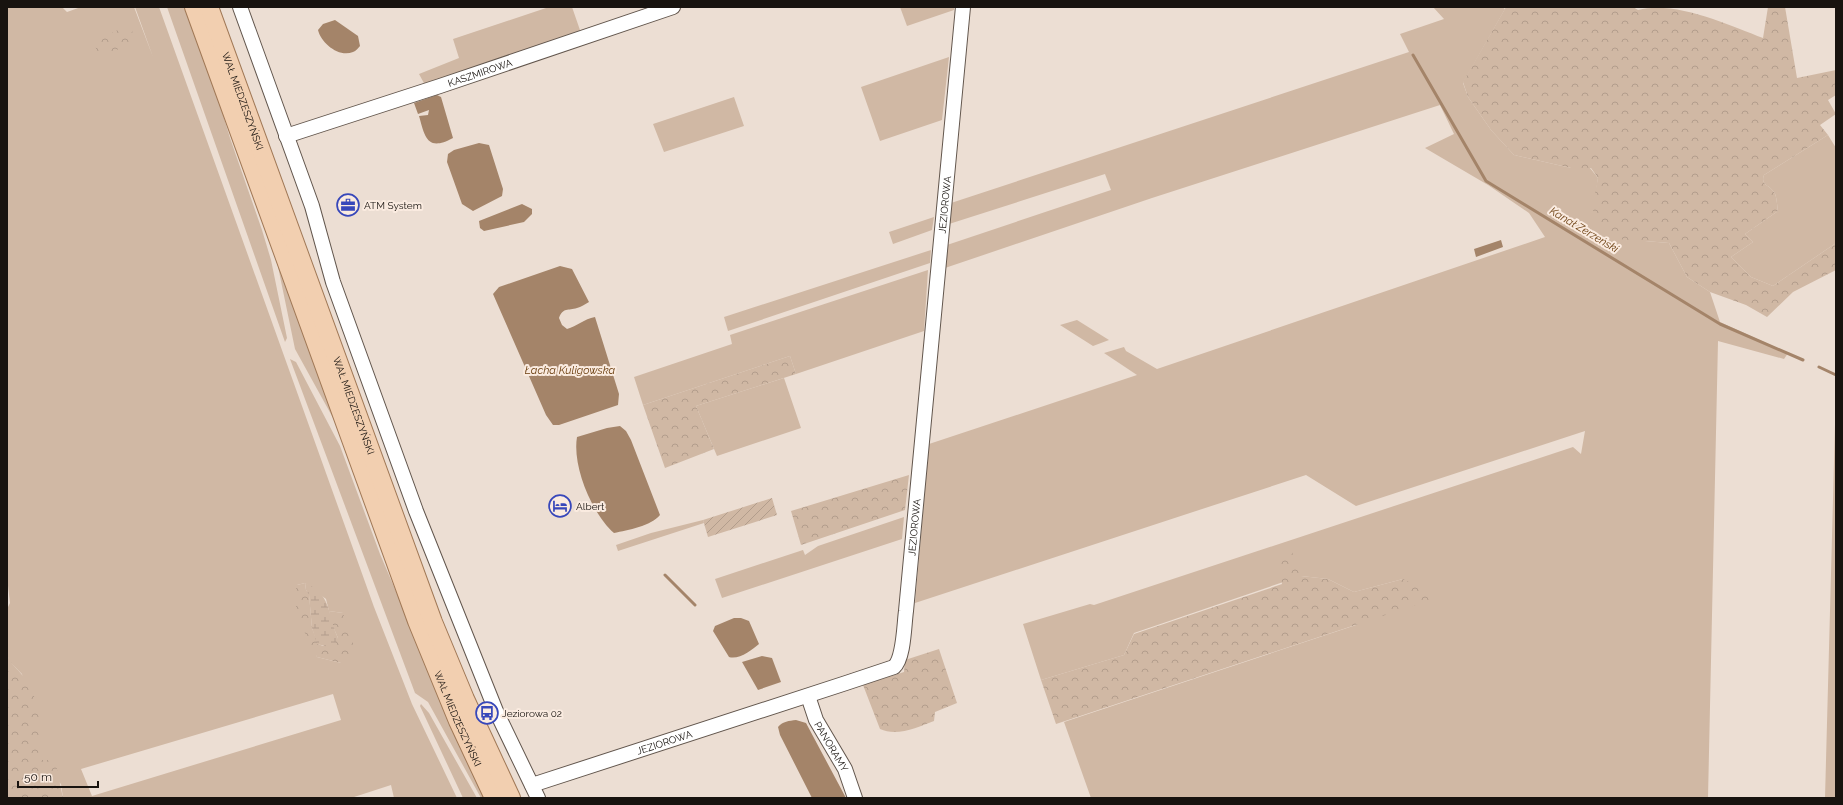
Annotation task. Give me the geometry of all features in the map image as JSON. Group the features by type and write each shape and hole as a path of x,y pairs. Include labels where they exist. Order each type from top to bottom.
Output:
{"main road":[{"name":"WAŁ MIEDZESZYŃSKI","path":"194,7 406,594 444,689 494,798"},
{"name":"WAŁ MIEDZESZYŃSKI","path":"209,7 431,617 465,699 511,798"}],"street":[{"path":"240,7 312,206 334,282 416,512 494,705 526,776 538,798"},
{"name":"KASZMIROWA","path":"286,136 440,86 673,7"},
{"name":"JEZIOROWA","path":"532,785 894,667 899,660 906,611 963,7"},
{"name":"PANORAMY","path":"808,696 816,720 845,769 855,798"}],"green space":[{"path":"7,7 62,7 67,12 81,7 134,7 153,57 135,7 159,7 374,607 412,704 457,798 394,798 391,785 351,798 63,798 61,784 36,760 22,674 9,661 7,653 7,609 10,603 7,577","holes":["305,583 326,599 329,611 343,613 341,663 317,657 297,585","333,694 341,720 92,796 81,769"]},
{"path":"167,7 187,7 211,75 230,138 271,260 287,338 285,342"},
{"path":"549,7 572,7 581,33 425,85 419,74 459,58 453,39"},
{"path":"900,7 954,7 954,10 907,26"},
{"path":"1433,7 1502,7 1505,9 1463,83 1468,97 1491,130 1514,155 1571,168 1590,168 1598,178 1596,192 1627,241 1669,243 1687,277 1710,292 1720,322 1788,353 1784,359 1718,341 1708,798 1091,798 1064,722 1356,625 1403,579 1354,592 1328,579 1301,576 1134,633 1124,655 1041,680 1023,624 1090,604 1094,605 1573,447 1581,454 1585,431 1356,506 1306,475 915,603 929,444 1137,375 1104,353 1124,347 1126,351 1157,369 1545,237 1529,213 1488,185 1425,148 1454,134 1440,105 1152,198 945,268 947,245 1111,190 1105,174 949,224 951,203 1409,52 1400,34 1444,19"},
{"path":"1506,7 1633,7 1638,10 1668,8 1702,15 1763,38 1768,7 1785,7 1797,78 1836,70 1836,95 1828,100 1836,114 1820,125 1828,135 1764,175 1764,183 1775,194 1778,211 1745,234 1753,242 1731,257 1751,277 1773,286 1836,243 1836,270 1793,292 1767,317 1746,305 1710,292 1687,277 1669,243 1627,241 1608,235 1592,208 1598,178 1591,168 1571,168 1514,155 1491,130 1468,97 1463,82"},
{"path":"120,29 132,30 134,41 111,53 97,52 95,45 101,38"},
{"path":"949,57 942,120 880,141 861,87"},
{"path":"734,97 744,126 664,152 653,124"},
{"path":"1828,135 1836,148 1836,243 1773,286 1751,277 1731,257 1753,242 1745,234 1778,211 1775,194 1764,183 1764,175"},
{"path":"934,217 932,230 893,244 889,232"},
{"path":"931,250 930,263 728,331 724,317"},
{"path":"276,257 338,427 295,349"},
{"path":"928,270 924,331 796,374 790,356 643,405 634,377 732,344 730,335"},
{"path":"1077,320 1109,340 1093,346 1060,325"},
{"path":"790,356 796,374 696,406 714,449 665,468 643,405"},
{"path":"290,359 296,362 340,446 380,554 484,798 481,798 428,702 415,693"},
{"path":"784,378 801,428 717,456 696,406"},
{"path":"1836,387 1836,798 1825,798"},
{"path":"909,475 905,510 801,545 791,511"},
{"path":"772,498 777,515 708,537 703,520"},
{"path":"904,517 902,539 722,598 715,579 803,550 805,555 818,546"},
{"path":"703,520 704,523 618,551 616,545 651,533"},
{"path":"1292,552 1301,576 1328,579 1354,592 1403,579 1440,597 1056,724 1041,680 1124,655 1134,634 1282,584 1277,557"},
{"path":"305,583 306,590 309,594 312,628 318,644 323,646 338,638 331,622 329,611 343,613 353,643 352,655 341,663 317,657 304,631 297,613 295,594 297,585"},
{"path":"305,583 320,593 328,606 338,638 336,643 329,647 317,644 312,628 309,595 306,590"},
{"path":"939,649 957,703 935,712 934,721 914,728 900,732 880,729 863,685 904,672 905,660"},
{"path":"7,654 29,685 34,695 40,717 41,728 41,739 36,760 55,760 63,798 7,798"},
{"path":"421,704 429,713 477,798 463,798 420,706"}],"water":[{"path":"335,20 358,36 360,46 355,51 342,53 331,48 323,40 318,30 323,24"},
{"path":"437,95 441,97 453,138 444,142 432,143 428,140 423,130 419,116 428,115 429,110 418,114 414,103"},
{"path":"479,143 489,145 503,189 502,196 473,211 462,204 447,162 448,154 454,150"},
{"path":"522,204 532,209 532,214 524,222 484,231 480,228 479,221"},
{"path":"1501,240 1503,247 1476,257 1474,249"},
{"name":"Łacha Kuligowska","path":"560,266 572,269 589,302 578,308 562,312 559,318 562,325 567,329 587,319 595,317 619,394 618,405 559,425 553,425 546,415 493,294 499,287"},
{"path":"620,426 626,431 631,440 660,515 645,525 614,533 598,514 585,489 576,449 577,437 607,428"},
{"path":"734,618 741,618 749,621 759,644 745,654 733,658 729,657 713,631 715,626"},
{"path":"762,656 772,658 781,682 758,690 742,662"},
{"path":"796,720 806,723 846,798 812,798 780,735 778,727 784,722"}],"waterway":[{"name":"Kanał Zerzeński","path":"1413,55 1486,181 1720,324 1803,360"},
{"name":"Kanał Zerzeński","path":"1819,367 1836,375"},
{"path":"665,575 695,605"}],"place":[{"name":"ATM System","path":"348,205"},
{"name":"Albert","path":"560,506"},
{"name":"Jeziorowa 02","path":"487,713"}]}
